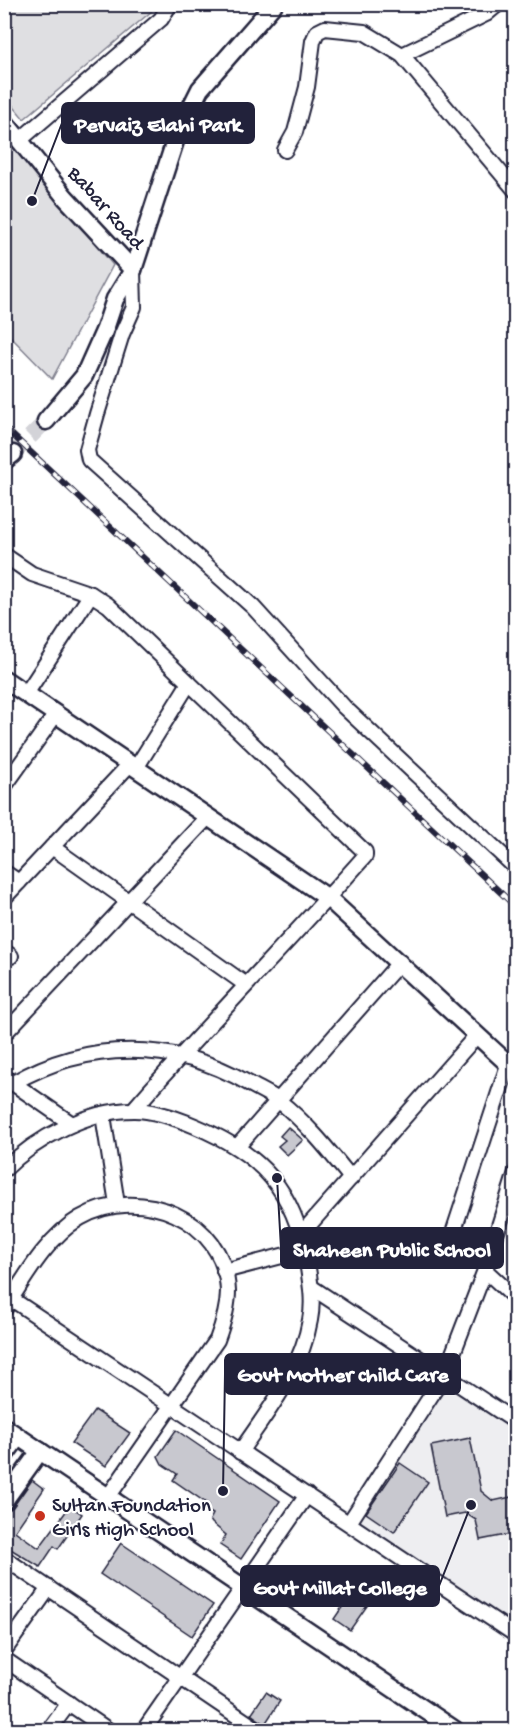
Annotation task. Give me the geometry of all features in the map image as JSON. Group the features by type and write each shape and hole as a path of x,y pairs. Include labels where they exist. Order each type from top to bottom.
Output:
{"street":[{"path":"20,140 161,19 170,4"},
{"path":"274,4 200,90 177,135 133,270 134,307 122,334 97,414 87,450 89,460 253,607 344,707 516,868"},
{"path":"402,55 486,14 498,4"},
{"path":"285,150 295,132 307,87 313,40 317,32 325,28 364,32 402,55 516,191"},
{"name":"Babar Road","path":"4,121 65,198 133,270 115,299 93,359 71,394 46,422"},
{"path":"4,555 32,574 91,594 108,605 365,852 365,856 328,898 245,984 133,1110"},
{"path":"26,693 91,594"},
{"path":"4,679 328,898 512,1068 454,1230"},
{"path":"4,898 133,766 189,683"},
{"path":"4,787 56,714"},
{"path":"4,1034 207,816"},
{"path":"52,847 245,984"},
{"path":"4,872 19,882"},
{"path":"237,1147 400,963"},
{"path":"302,1233 477,1035"},
{"path":"9,1080 49,1065 99,1053 125,1050 181,1055 228,1072 278,1100 319,1138 351,1178"},
{"path":"9,1080 72,1124"},
{"path":"7,1164 72,1124 103,1115 133,1110 179,1120 237,1147 280,1186 302,1233 311,1287 310,1320 303,1350 273,1403 240,1452"},
{"path":"103,1115 117,1204"},
{"path":"348,1523 446,1374 485,1270 516,1173"},
{"path":"108,1497 171,1405 195,1374 217,1340 225,1316 228,1290 224,1271 213,1243 187,1220 156,1207 117,1204 78,1219 59,1235 7,1301 171,1405 516,1635"},
{"path":"224,1271 305,1250"},
{"path":"485,1270 516,1299"},
{"path":"311,1287 516,1422"},
{"path":"4,1456 11,1432 243,1587 443,1727"},
{"path":"4,1501 40,1451"},
{"path":"144,1731 307,1495"},
{"path":"4,1558 258,1731"},
{"path":"4,1651 49,1588"},
{"path":"4,1659 108,1731"},
{"path":"49,1731 69,1703"}],"shaded area":[{"path":"4,5 159,5 24,119 5,96"},
{"path":"4,136 113,265 52,379 5,331"},
{"path":"435,1375 515,1429 515,1622 512,1626 344,1513"}],"building":[{"path":"288,1127 303,1140 287,1155 278,1146 285,1140 280,1136"},
{"path":"95,1410 130,1433 106,1466 71,1443"},
{"path":"176,1430 280,1501 241,1559 220,1545 226,1535 210,1520 213,1514 206,1510 209,1505 173,1480 177,1474 162,1464 158,1456"},
{"path":"470,1438 481,1491 493,1501 516,1496 516,1533 480,1540 476,1520 465,1513 445,1517 431,1446"},
{"path":"400,1463 428,1482 394,1532 366,1513"},
{"path":"32,1480 44,1489 15,1531 39,1548 70,1506 82,1514 58,1549 54,1546 40,1567 4,1545 4,1513 13,1507"},
{"path":"121,1543 213,1605 192,1636 100,1574"},
{"path":"358,1584 374,1596 350,1630 334,1619"},
{"path":"266,1692 280,1701 265,1724 251,1714"}],"tunnel":[{"path":"13,454 46,421"}],"railway":[{"path":"4,427 516,907"}],"place":[{"name":"Pervaiz Elahi Park","path":"32,201"},
{"name":"Shaheen Public School","path":"277,1178"},
{"name":"Govt Mother child Care","path":"223,1491"},
{"name":"Govt Millat College","path":"471,1505"},
{"name":"Sultan Foundation Girls High School","path":"40,1516"}]}
